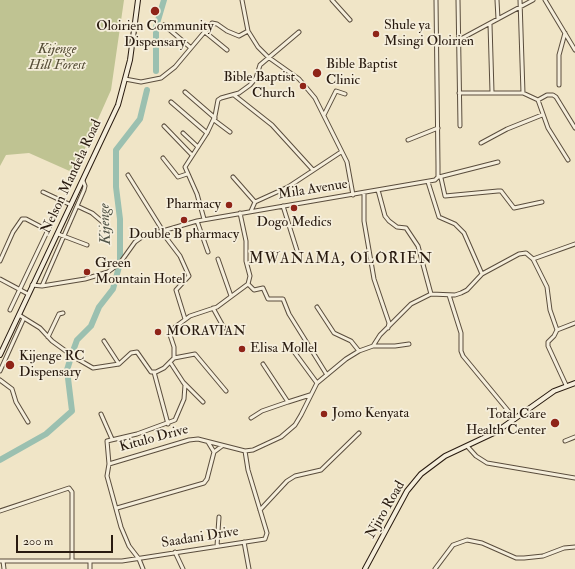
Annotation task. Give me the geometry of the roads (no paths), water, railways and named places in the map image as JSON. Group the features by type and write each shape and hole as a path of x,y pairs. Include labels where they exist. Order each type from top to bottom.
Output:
{"main road":[{"name":"Nelson Mandela Road","path":"0,355 118,105 133,46 138,0"},
{"name":"Njiro Road","path":"365,569 407,491 431,466 445,456 496,432 540,401 566,385 575,383"}],"street":[{"path":"242,0 248,31 258,47 268,57 304,83 311,91 349,167 353,195"},
{"path":"332,0 350,20"},
{"path":"436,0 439,177 446,196 498,190 514,208 542,202"},
{"path":"458,0 457,41 460,126"},
{"path":"497,0 498,19"},
{"path":"520,0 523,93"},
{"path":"457,41 533,0"},
{"path":"545,0 575,50"},
{"path":"125,79 141,82 161,78 175,67 210,25 215,23 227,32 239,36 248,31"},
{"path":"490,24 492,92"},
{"path":"164,25 191,48"},
{"path":"205,32 227,50"},
{"path":"204,219 197,194 185,167 192,154 208,133 214,119 218,100 234,95 254,81 259,66 299,32"},
{"path":"559,85 559,54 565,33"},
{"path":"324,115 336,91 345,94"},
{"path":"184,92 230,132"},
{"path":"460,93 523,93 538,100"},
{"path":"234,95 272,125 313,170"},
{"path":"538,100 548,95 556,97 575,128"},
{"path":"538,100 542,115 568,160"},
{"path":"171,102 208,133"},
{"path":"482,143 507,129 542,115"},
{"path":"164,126 192,154"},
{"path":"408,140 438,128"},
{"path":"183,133 198,147"},
{"path":"251,211 255,202 288,186 341,152"},
{"path":"163,158 178,177 187,174"},
{"name":"Mila Avenue","path":"32,286 42,286 90,278 108,272 120,263 138,239 204,219 428,182 436,180 439,177 498,162"},
{"path":"128,176 162,231 180,256 189,276 176,290 185,319"},
{"path":"233,177 255,202"},
{"path":"42,286 85,186 83,181"},
{"path":"428,182 439,217 455,224 464,233 482,274"},
{"path":"378,190 385,216 397,227 406,228 418,246 431,294"},
{"path":"44,192 71,205"},
{"path":"364,193 364,221 374,279 389,323 388,328"},
{"path":"77,206 92,213 105,224"},
{"path":"283,206 299,257"},
{"path":"174,358 171,332 185,319 213,308 248,284 250,276 246,261 246,245 240,213"},
{"path":"10,310 47,230 56,214"},
{"path":"0,261 21,220 24,218 47,230"},
{"path":"197,221 208,252"},
{"path":"58,234 87,245"},
{"path":"533,258 575,244"},
{"path":"373,346 380,335 411,304 431,294 440,293 449,295 467,290 482,274 519,254 526,253 533,258 547,287 550,310 557,330"},
{"path":"218,259 231,296"},
{"path":"0,279 28,294"},
{"path":"248,284 254,290 263,288 268,299 283,299 289,314 327,374"},
{"path":"449,295 461,333 461,351 463,356 515,419"},
{"path":"317,307 334,333 351,341 359,351"},
{"path":"213,308 224,328"},
{"path":"48,336 59,314 63,313"},
{"path":"19,315 40,328 52,341 74,357 93,368 109,367 119,364 131,353 137,352 151,372 154,372 168,424"},
{"path":"0,371 24,318"},
{"path":"566,385 547,344 557,330 575,323"},
{"path":"104,341 119,364"},
{"path":"245,451 266,445 288,432 307,407 310,395 317,383 359,351 373,346 395,346 409,344"},
{"path":"292,349 317,383"},
{"path":"154,372 174,358 195,354 226,391"},
{"path":"170,362 183,381 203,402"},
{"path":"263,364 288,402"},
{"path":"0,380 12,389 16,402 28,422"},
{"path":"109,464 106,443 112,439 168,424 175,420 180,412 184,399 183,381"},
{"path":"251,418 262,411 310,395"},
{"path":"101,414 112,439"},
{"path":"260,510 287,480 295,476 321,470 359,433"},
{"path":"566,441 575,437"},
{"name":"Kitulo Drive","path":"143,569 139,559 125,538 107,476 109,464 189,440 208,442 245,451"},
{"path":"208,442 214,452"},
{"path":"117,508 204,483 207,479 214,452 222,446"},
{"path":"467,446 476,456 487,463 575,478"},
{"name":"Saadani Drive","path":"1,561 90,561 139,559 266,538 267,533 248,470 245,451"},
{"path":"0,511 69,488 72,492 72,560"},
{"path":"217,546 219,517"},
{"path":"435,569 453,545 467,540 482,543 516,558 543,556 564,548 575,547"},
{"path":"244,542 249,569"},
{"path":"175,552 182,569"},
{"path":"1,561 4,569"},
{"path":"90,561 90,569"}],"waterway":[{"path":"156,71 156,27 164,0"},
{"name":"Kijenge","path":"73,351 77,340 91,326 99,307 113,289 120,263 120,219 116,187 116,150 140,119 147,90"},
{"name":"Kijenge","path":"0,460 46,434 72,411 67,370 71,357"}],"place":[{"name":"Oloirien Community Dispensary","path":"155,11"},
{"name":"Shule ya Msingi Oloirien","path":"376,34"},
{"name":"Bible Baptist Clinic","path":"317,73"},
{"name":"Bible Baptist Church","path":"303,86"},
{"name":"Pharmacy","path":"229,205"},
{"name":"Dogo Medics","path":"294,208"},
{"name":"Double B pharmacy","path":"184,220"},
{"name":"Green Mountain Hotel","path":"87,272"},
{"name":"MORAVIAN","path":"158,332"},
{"name":"Elisa Mollel","path":"242,349"},
{"name":"Kijenge RC Dispensary","path":"10,365"},
{"name":"Jomo Kenyata","path":"324,414"},
{"name":"Total Care Health Center","path":"555,423"}],"district":[{"name":"MWANAMA, OLORIEN","path":"341,260"}],"park label":[{"name":"Kijenge Hill Forest","path":"57,58"}]}
